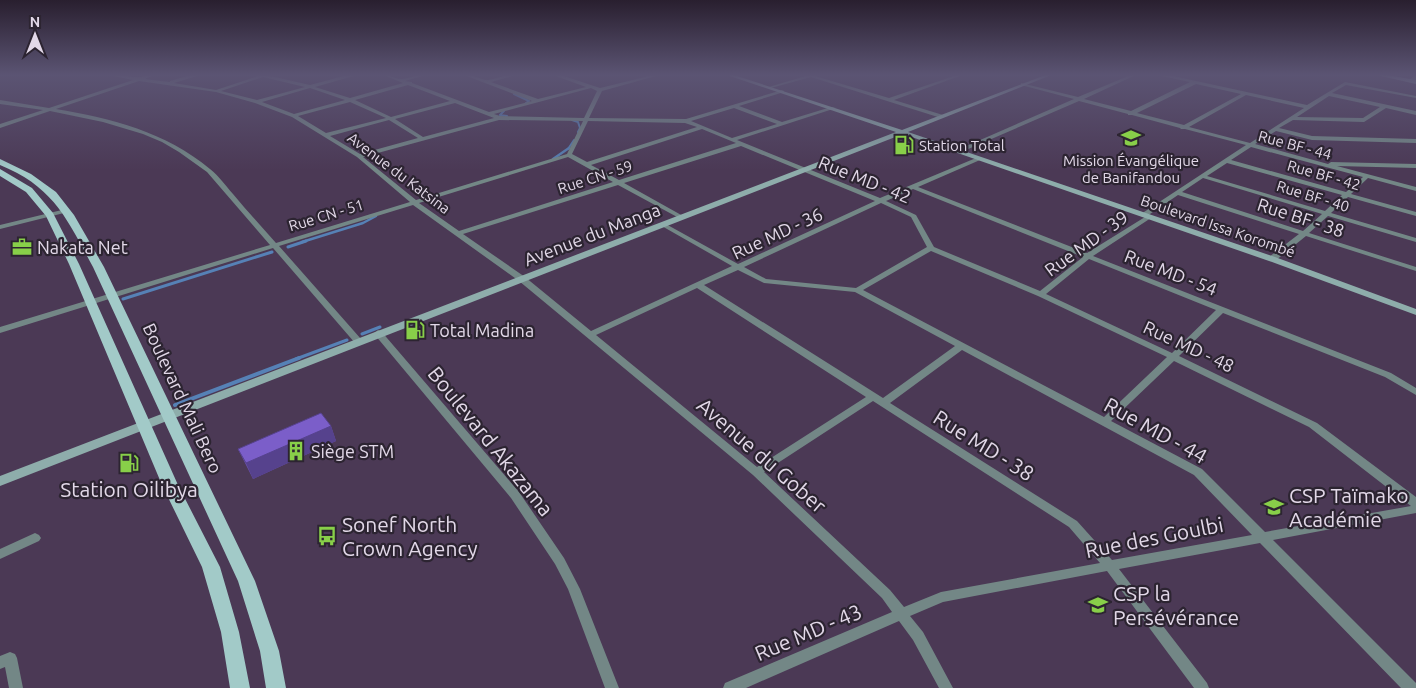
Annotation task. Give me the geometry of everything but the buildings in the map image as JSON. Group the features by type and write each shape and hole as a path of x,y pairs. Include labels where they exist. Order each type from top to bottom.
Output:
{"main road":[{"name":"Boulevard Mali Bero","path":"0,162 45,186 66,211 114,296 195,473 234,548 258,614 276,688"},
{"path":"0,172 28,190 50,215 91,303 170,485 211,567 230,632 240,688"}],"street":[{"path":"29,106 108,121 140,130 166,142 208,171 358,341"},
{"path":"0,126 58,106"},
{"name":"Avenue du Katsina","path":"268,106 294,116 359,156 415,203 522,279"},
{"path":"294,116 331,106"},
{"path":"362,106 390,118 423,139"},
{"path":"326,135 437,106"},
{"path":"469,106 499,118"},
{"path":"488,114 518,106"},
{"path":"593,106 569,155 680,217"},
{"path":"359,156 499,118 686,121 735,106"},
{"path":"735,106 782,124"},
{"name":"Boulevard Issa Korombé","path":"827,106 1272,259 1416,312"},
{"path":"908,106 941,116"},
{"name":"Avenue du Manga","path":"0,481 966,106"},
{"path":"957,152 1062,106"},
{"name":"Rue BF - 44","path":"1103,106 1416,189"},
{"path":"1130,114 1146,106"},
{"path":"1184,128 1223,106"},
{"path":"1304,106 1308,107"},
{"path":"1291,118 1364,120 1385,106"},
{"path":"1385,106 1416,113"},
{"path":"1146,216 1202,176 1308,107"},
{"path":"731,140 833,108"},
{"name":"Rue MD - 42","path":"686,121 912,214 931,248"},
{"path":"588,164 701,128"},
{"path":"1275,129 1312,138 1416,142"},
{"name":"Rue CN - 59","path":"459,233 740,144"},
{"name":"Rue CN - 51","path":"0,330 569,155"},
{"name":"Rue MD - 36","path":"590,335 740,268 880,201 978,158"},
{"name":"Rue BF - 42","path":"1226,161 1416,214"},
{"path":"1316,163 1416,166"},
{"name":"Rue BF - 40","path":"1202,176 1416,240"},
{"path":"1272,259 1327,214 1366,177"},
{"name":"Rue MD - 54","path":"913,187 1388,375 1416,392"},
{"name":"Rue BF - 38","path":"1177,193 1416,269"},
{"path":"0,227 66,211"},
{"name":"Rue MD - 39","path":"1041,294 1097,250 1146,216"},
{"path":"662,224 766,282 857,290 931,248"},
{"name":"Rue MD - 48","path":"931,248 1041,294 1306,420 1416,504"},
{"name":"Avenue du Gober","path":"522,279 757,472 886,594 918,636 946,688"},
{"name":"Rue MD - 38","path":"698,286 1073,524 1110,566 1202,688"},
{"name":"Rue MD - 44","path":"857,290 1198,472 1411,688"},
{"path":"1104,423 1222,309"},
{"name":"Boulevard Akazama","path":"378,333 515,495 560,561 574,589 612,688"},
{"path":"883,403 961,346"},
{"path":"757,472 872,397"},
{"name":"Rue des Goulbi","path":"902,613 941,597 1416,509"},
{"path":"0,554 35,538"},
{"name":"Rue MD - 43","path":"730,688 902,613"},
{"path":"5,661 16,688"}],"waterway":[{"path":"504,111 500,115 507,116"},
{"path":"572,120 578,122 580,128 578,132"},
{"path":"568,148 574,140"},
{"path":"553,159 568,148"},
{"path":"302,242 363,223 376,216"},
{"path":"288,247 306,241"},
{"path":"123,299 272,252"},
{"path":"362,334 380,327"},
{"path":"296,359 347,340"},
{"path":"175,405 299,358"}],"place":[{"name":"Mission Évangélique de Banifandou","path":"1131,138"},
{"name":"Station Total","path":"904,145"},
{"name":"Nakata Net","path":"22,247"},
{"name":"Total Madina","path":"415,330"},
{"name":"Siège STM","path":"296,451"},
{"name":"Station Oilibya","path":"129,463"},
{"name":"CSP Taïmako Académie","path":"1274,507"},
{"name":"Sonef North Crown Agency","path":"327,536"},
{"name":"CSP la Persévérance","path":"1098,605"}]}
